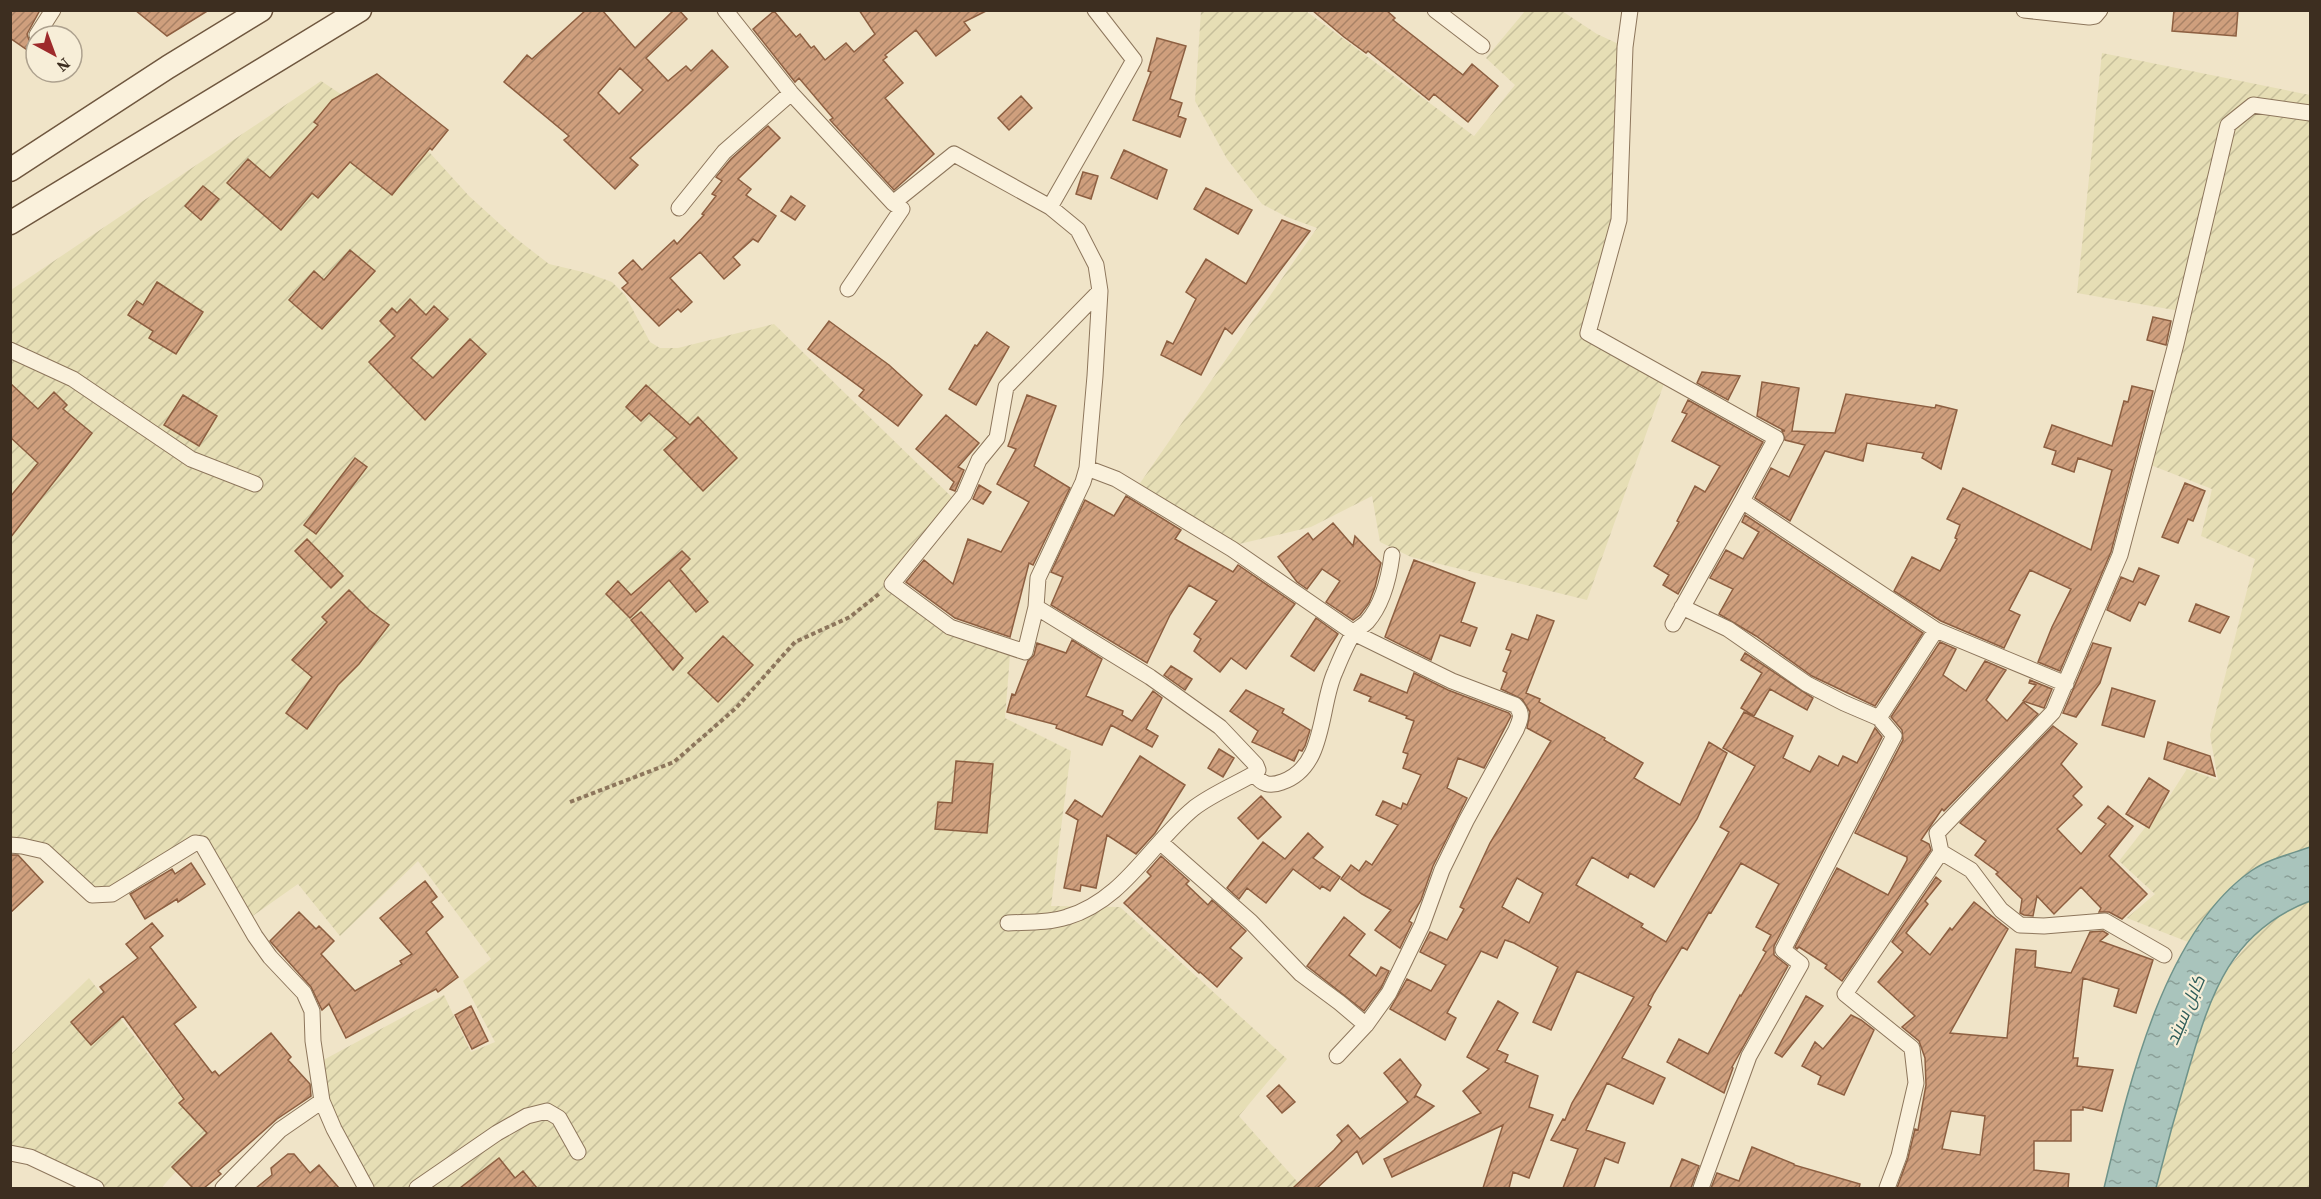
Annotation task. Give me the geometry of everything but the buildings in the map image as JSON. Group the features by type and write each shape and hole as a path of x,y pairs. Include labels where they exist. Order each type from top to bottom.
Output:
{"main road":[{"path":"10,223 360,10"},
{"path":"10,170 251,13"}],"street":[{"path":"43,24 53,10"},
{"path":"725,10 791,93 893,203 902,208 848,289"},
{"path":"1050,207 1134,60 1095,10"},
{"path":"1435,10 1482,46"},
{"path":"1630,10 1625,47 1619,220 1588,333 1776,438 1673,624"},
{"path":"2024,10 2089,17 2095,16 2100,10"},
{"path":"680,208 724,152 791,93"},
{"path":"1887,1188 1899,1156 1916,1083 1912,1048 1845,994 1941,852 1937,832 2053,712 2066,684 2120,555 2176,344 2228,125 2253,105 2310,113"},
{"path":"893,203 954,154 1050,207 1078,230 1096,265 1100,291 1087,468 1083,483 1038,578 1036,606 1025,652 950,627 892,584 964,495 979,460 997,438 1006,387 1100,291"},
{"path":"10,350 73,379 191,459 255,484"},
{"path":"1087,468 1116,479 1232,549 1354,633 1452,681 1515,705 1520,710 1521,717 1498,767 1466,821 1442,870 1422,925 1389,993 1366,1026 1336,1056"},
{"path":"1742,501 1936,630 2066,684"},
{"path":"1254,774 1267,785 1280,783 1294,777 1309,762 1317,742 1334,674 1354,633 1367,622 1378,605 1390,575 1392,555"},
{"path":"1008,923 1066,917 1106,898 1137,869 1195,807 1258,770 1256,765 1220,727 1150,676 1036,606"},
{"path":"1682,607 1728,630 1808,684 1879,718 1894,736 1783,950 1801,964 1749,1056 1701,1188"},
{"path":"1879,718 1936,630"},
{"path":"1160,842 1251,922 1300,974 1340,1003 1366,1026"},
{"path":"10,845 44,851 92,895 112,894 195,843 202,844 255,936 270,957 304,993 312,1011 313,1041 322,1101 366,1188"},
{"path":"1941,852 1971,870 2001,910 2020,925 2044,926 2105,921 2164,955"},
{"path":"223,1188 280,1130 322,1101"},
{"path":"417,1188 497,1133 527,1116 547,1111 560,1118 578,1152"},
{"path":"10,1153 30,1157 96,1188"}],"path":[{"path":"570,802 674,762 736,708 795,642 850,617 892,584"}],"shaded area":[{"path":"1201,11 1306,11 1474,136 1515,85 1486,58 1525,11 1562,11 1597,34 1625,47 1619,220 1588,333 1666,378 1587,600 1411,557 1380,542 1372,496 1311,527 1235,545 1136,489 1317,228 1287,217 1262,204 1227,159 1195,101"},
{"path":"2102,53 2310,95 2310,847 2266,862 2237,881 2206,915 2188,942 2127,918 2155,894 2119,861 2169,797 2187,769 2218,780 2210,735 2255,559 2201,536 2212,489 2148,464 2180,311 2077,293"},
{"path":"321,81 430,153 469,196 513,236 549,264 612,282 625,295 650,342 660,348 678,348 774,324 963,508 894,581 958,632 1010,655 1005,718 1071,751 1051,906 1120,907 1287,1059 1239,1116 1303,1188 366,1188 352,1164 316,1064 444,995 471,1052 495,1042 463,981 491,959 418,861 340,936 298,884 247,920 202,844 135,881 92,895 44,851 11,845 11,290"},
{"path":"2310,901 2310,1188 2156,1188 2206,1012 2220,978 2257,933 2287,910"},
{"path":"89,978 210,1134 161,1188 96,1188 11,1153 11,1054"}],"water":[{"name":"کابل سيند","path":"2310,847 2310,901 2283,914 2261,929 2243,947 2216,990 2197,1041 2156,1188 2104,1188 2138,1060 2172,972 2194,933 2220,898 2251,871 2272,860"}]}
